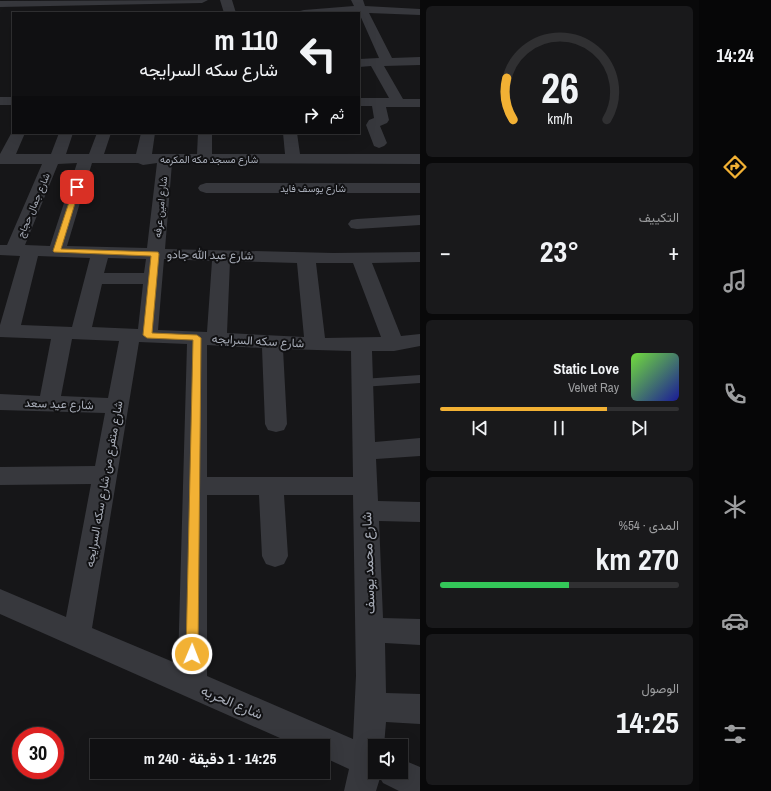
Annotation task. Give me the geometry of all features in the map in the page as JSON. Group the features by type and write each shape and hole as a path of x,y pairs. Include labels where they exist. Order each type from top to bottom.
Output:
{"street":[{"path":"0,4 202,0"},
{"path":"226,0 230,12"},
{"path":"363,16 420,12"},
{"path":"363,16 420,21"},
{"path":"363,16 381,61 389,86 398,102"},
{"path":"360,63 381,61 420,61"},
{"path":"374,87 389,86"},
{"path":"0,101 12,100"},
{"path":"360,102 420,103"},
{"path":"378,102 382,120 374,123 373,125 378,143"},
{"path":"3,159 17,134"},
{"name":"شارع جمال حجاج","path":"4,331 15,250 54,200 55,159 66,134"},
{"path":"57,251 54,200 90,159 103,134"},
{"path":"143,160 148,134"},
{"path":"204,159 205,134"},
{"path":"290,134 293,159"},
{"name":"شارع مسجد مكه المكرمه","path":"3,159 419,159"},
{"name":"شارع امين عرفه","path":"155,254 165,160"},
{"name":"شارع يوسف فايد","path":"206,188 420,188"},
{"path":"357,224 420,220"},
{"name":"شارع عبد الله جادو","path":"15,250 361,259 420,257"},
{"path":"49,404 72,333 94,278 100,252"},
{"name":"شارع متفرع من شارع سكه السرايجه","path":"77,635 118,406 153,279 155,254"},
{"path":"192,684 195,486 207,338 221,255"},
{"path":"306,258 315,344"},
{"path":"361,259 394,344"},
{"path":"94,278 153,279"},
{"name":"شارع سكه السرايجه","path":"4,331 138,335 360,346 394,344 420,340"},
{"path":"272,342 276,424"},
{"name":"شارع محمد يوسف","path":"360,346 370,630 371,739"},
{"name":"شارع عيد سعد","path":"0,402 118,406"},
{"path":"364,451 420,447"},
{"path":"0,476 106,475"},
{"path":"195,486 271,486 366,498 420,512"},
{"path":"271,486 275,556"},
{"name":"شارع الحريه","path":"0,601 192,684 368,771"},
{"path":"370,630 420,632"},
{"path":"370,707 420,709"},
{"name":"شارع الحريه","path":"398,779 420,784"}],"lane":[{"path":"362,384 420,379"}],"route":[{"path":"77,187 57,251 155,254 147,335 197,338 192,654"}]}
